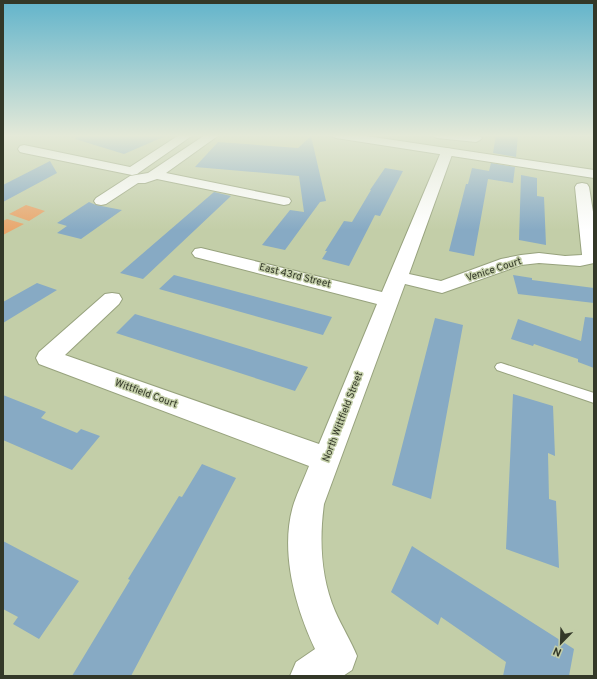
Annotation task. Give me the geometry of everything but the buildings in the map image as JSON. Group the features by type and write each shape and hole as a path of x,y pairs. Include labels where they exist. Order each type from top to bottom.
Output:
{"street":[{"path":"98,167 145,178 155,175 167,167"},
{"path":"101,201 144,167"},
{"name":"North Wittfield Street","path":"310,676 338,656 318,614 307,568 305,543 306,519 309,504 398,277 434,167"},
{"path":"558,167 594,174"},
{"path":"155,175 284,201"},
{"name":"Venice Court","path":"398,277 442,287 507,263 521,260 539,258 580,261 589,259 591,255 582,187"},
{"name":"East 43rd Street","path":"201,253 389,300"},
{"name":"Wittfield Court","path":"112,299 47,358 327,460"}],"lane":[{"path":"501,367 594,398"}],"shaded area":[{"path":"26,205 45,211 29,221 9,214"},
{"path":"7,219 24,224 3,235 3,221"}]}
